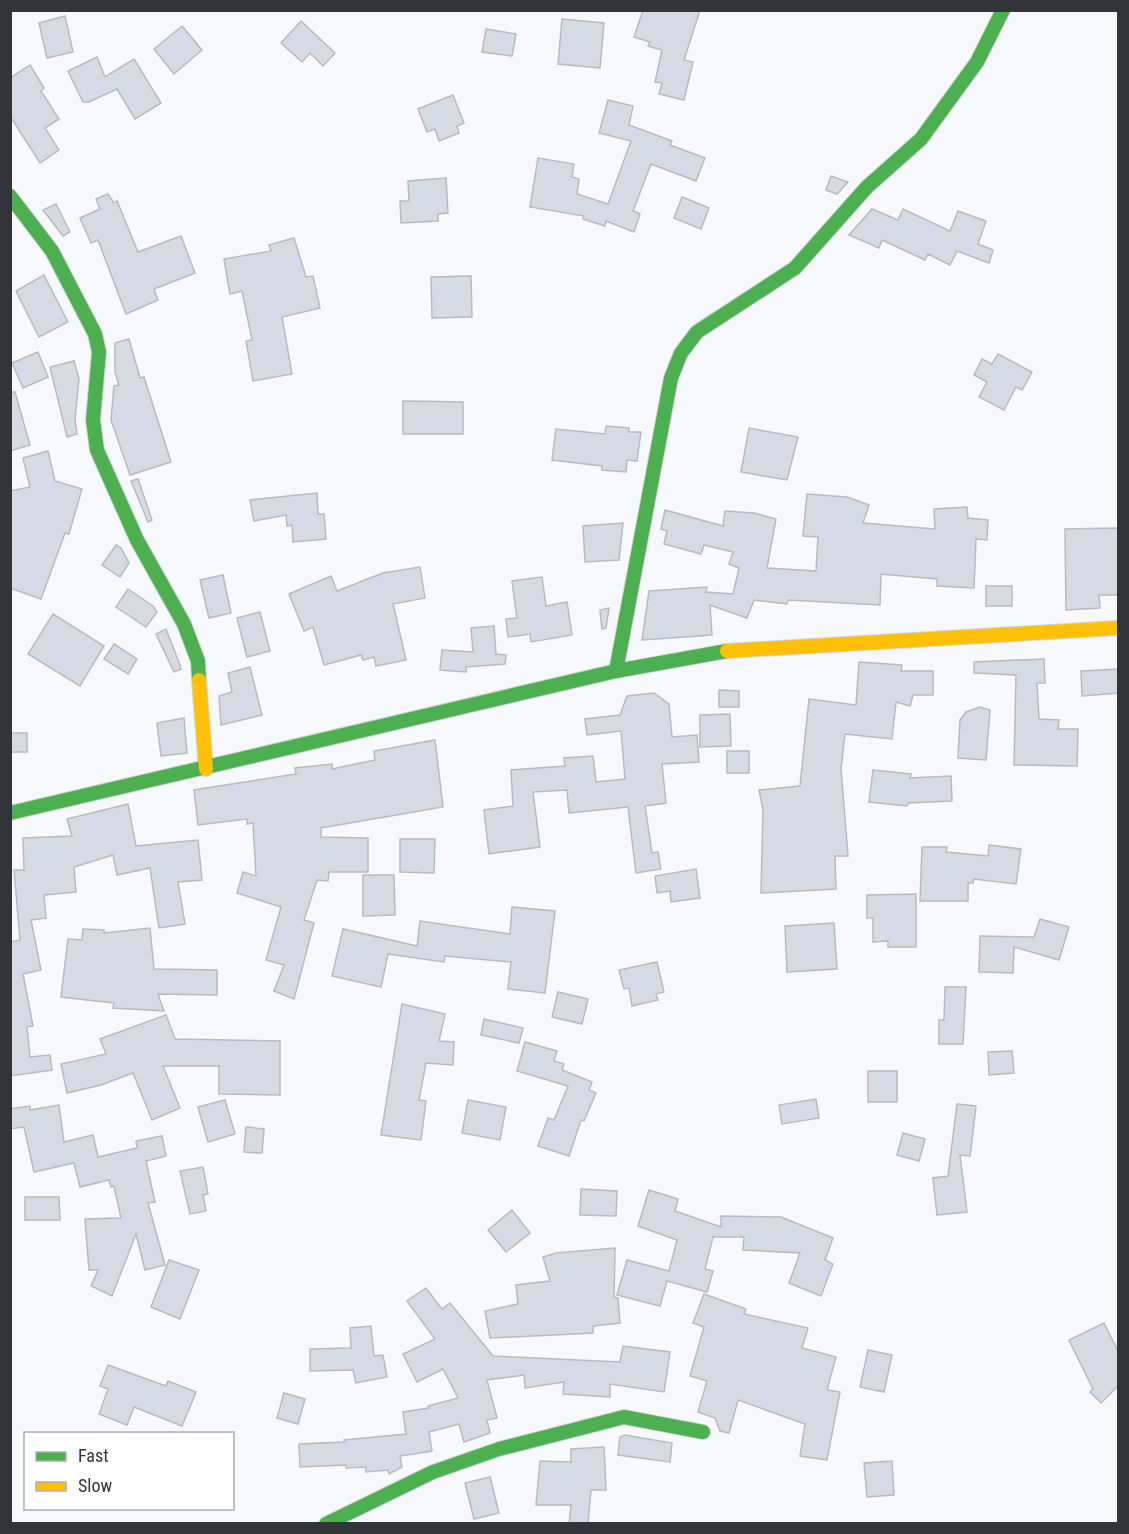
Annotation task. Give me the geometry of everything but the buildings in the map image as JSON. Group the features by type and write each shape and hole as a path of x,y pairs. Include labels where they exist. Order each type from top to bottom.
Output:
{"street":[{"path":"616,671 669,387 681,353 697,332 795,268 867,187 921,139 977,62 1003,10"},
{"path":"10,196 52,251 95,334 99,352 93,420 97,450 137,540 184,624 198,662 206,768"},
{"path":"10,813 616,671 724,651 805,644 1119,628"},
{"path":"326,1524 433,1472 499,1449 588,1426 624,1418 651,1420 703,1432"}],"traffic: fast":[{"path":"616,671 671,378 681,353 697,332 795,268 867,187 921,139 977,62 1003,10"},
{"path":"10,196 52,251 95,334 99,352 93,420 97,450 137,540 184,624 198,661 199,680"},
{"path":"10,813 616,671 727,651"},
{"path":"326,1524 433,1472 499,1449 624,1417 703,1432"}],"traffic: slow":[{"path":"727,651 1118,628"},
{"path":"199,680 206,769"}]}
